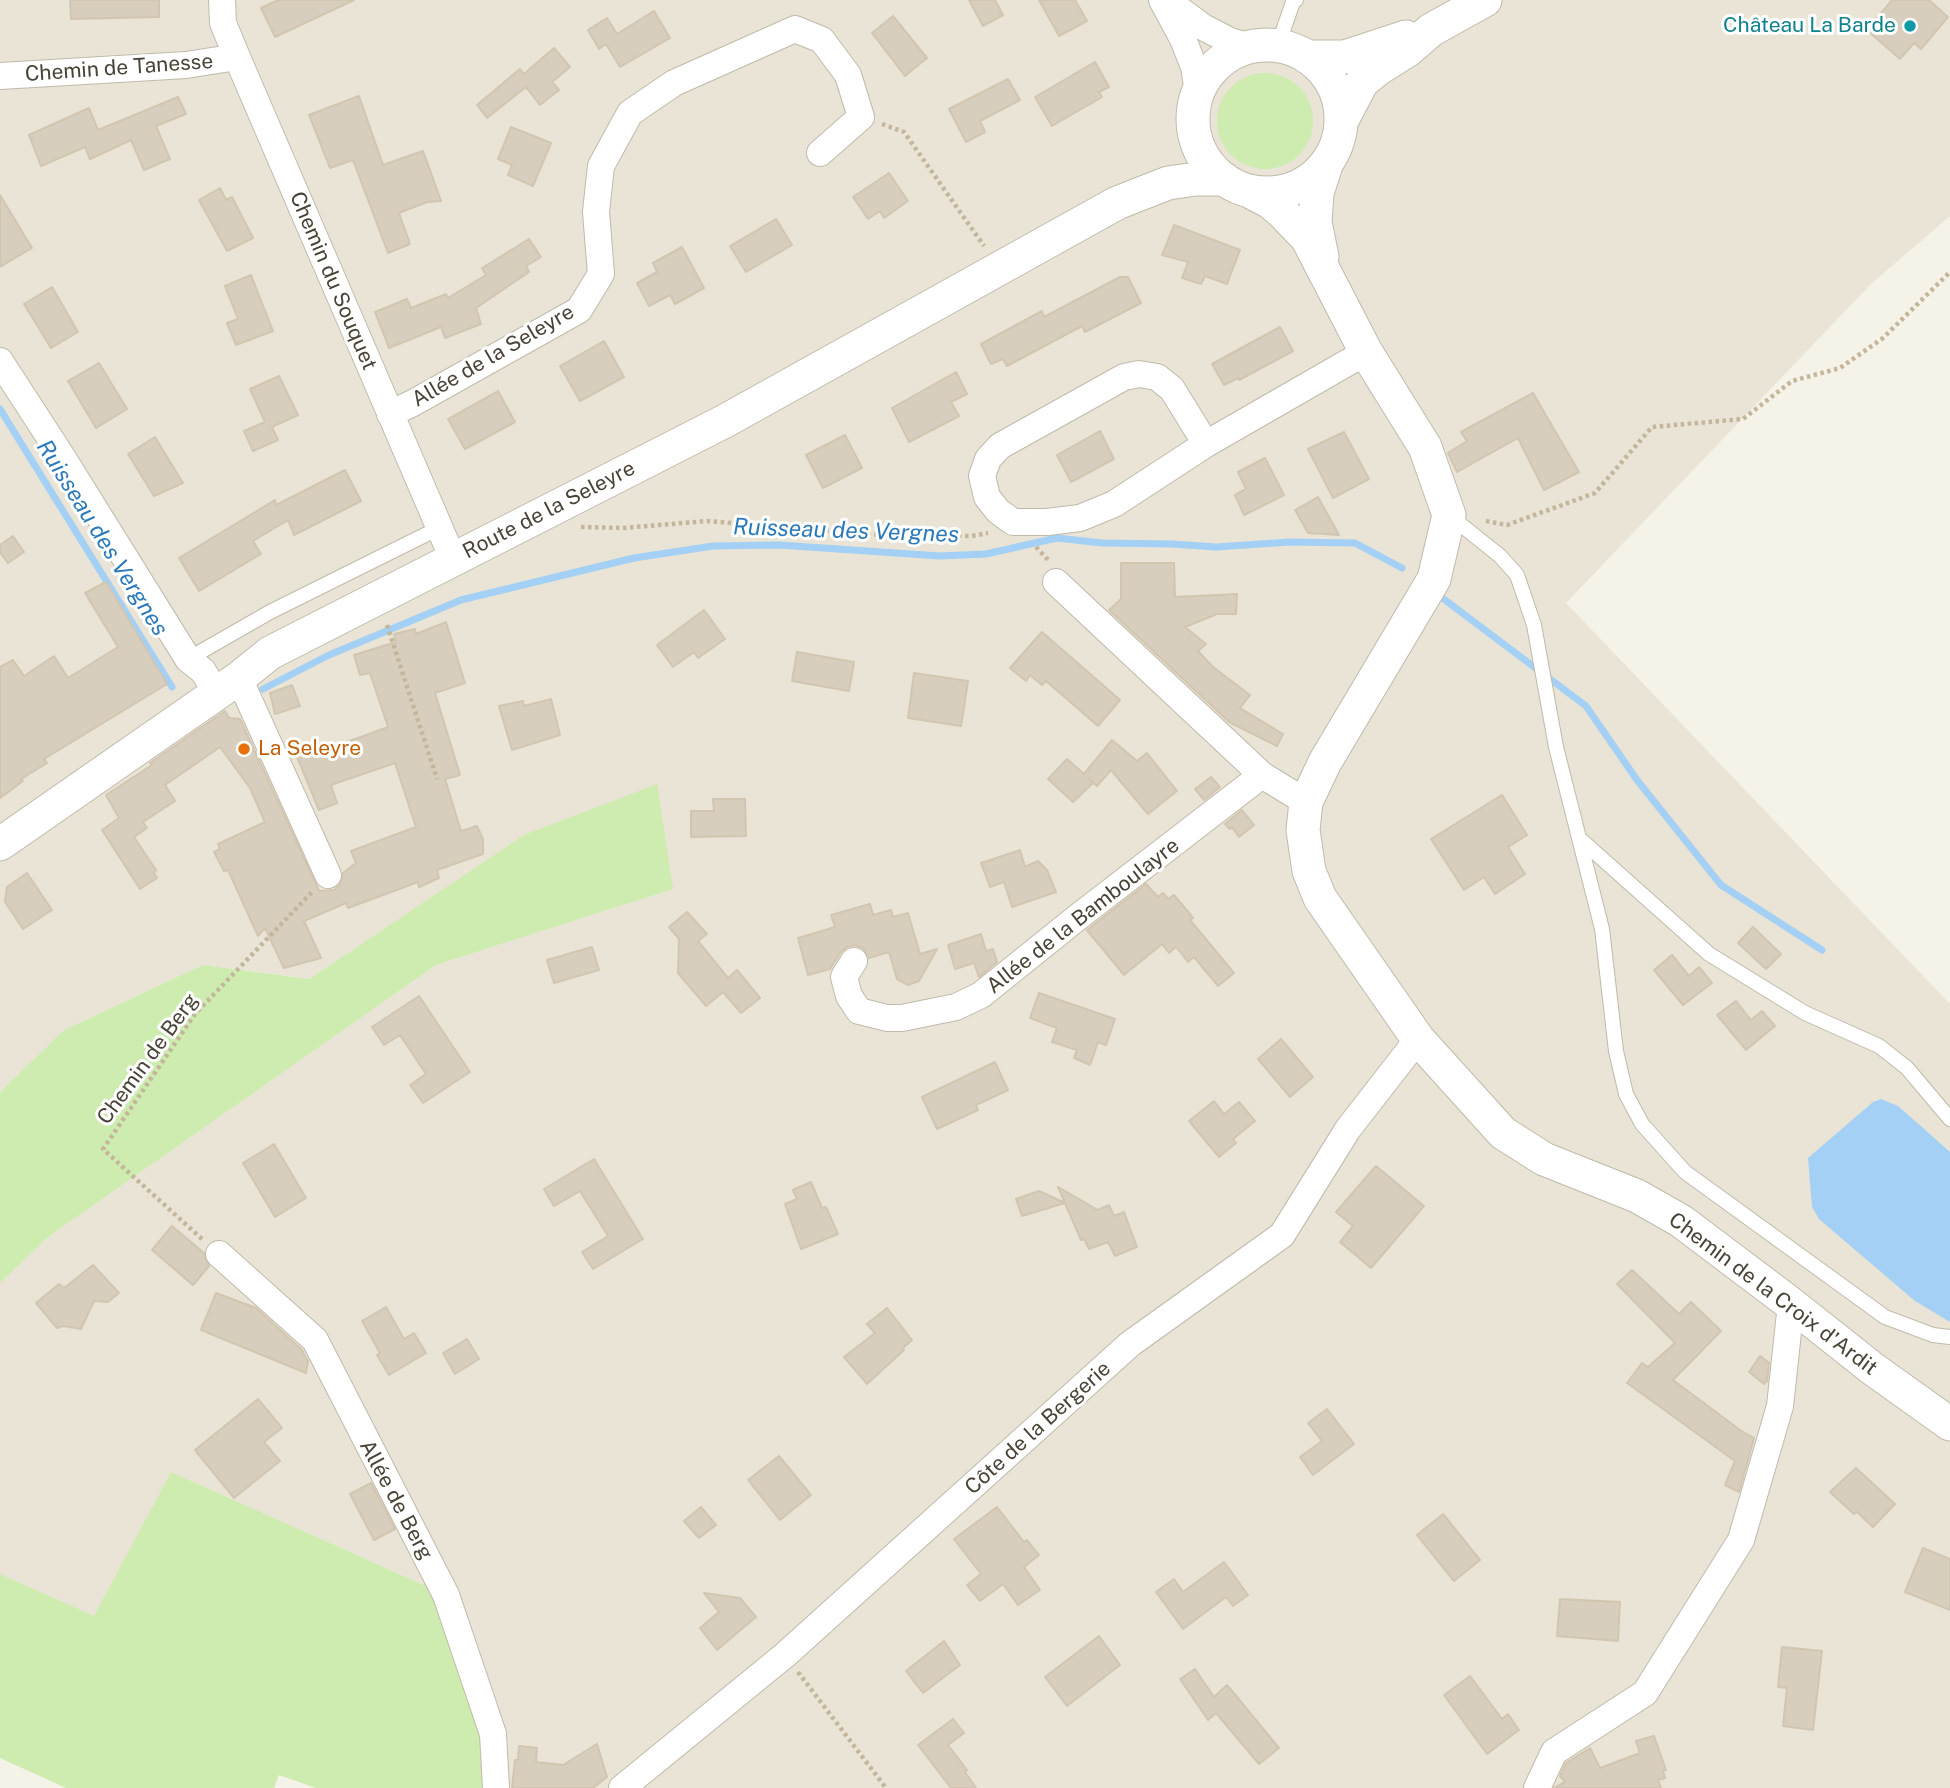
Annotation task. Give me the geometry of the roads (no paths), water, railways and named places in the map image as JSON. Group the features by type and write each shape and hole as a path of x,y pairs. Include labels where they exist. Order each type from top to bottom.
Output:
{"street":[{"name":"Chemin du Souquet","path":"222,0 223,23 237,57 453,559"},
{"path":"1162,0 1183,39 1194,67 1194,133 1202,155 1213,170 1269,202 1307,238 1366,352 1425,447 1449,515"},
{"path":"1171,0 1176,7 1203,27 1230,41 1278,50 1345,57 1432,30"},
{"path":"1341,122 1362,82 1432,30 1485,0"},
{"name":"Allée de la Seleyre","path":"390,414 579,310 601,274 596,212 601,166 630,113 674,83 795,29 822,40 848,75 861,117 820,153"},
{"path":"1278,50 1320,65 1335,86 1342,110 1340,138 1326,165 1317,175 1300,186 1267,194 1236,185 1196,179 1168,183 1117,203 1168,164 1183,146 1210,71 1233,52 1278,50"},
{"name":"Chemin de Tanesse","path":"0,76 187,65 237,57"},
{"path":"1324,270 1315,222 1317,193 1326,165"},
{"name":"Route de la Seleyre","path":"0,845 270,653 725,421 1117,203"},
{"path":"1206,444 1172,389 1157,377 1139,374 1124,377 1000,446 988,459 982,476 988,497 998,511 1013,522 1080,518 1114,504 1206,444 1366,352"},
{"path":"0,361 188,659 228,685 328,876"},
{"name":"Chemin de la Croix d'Ardit","path":"1449,515 1434,579 1325,762 1306,802 1303,830 1309,871 1321,898 1418,1039 1503,1133 1544,1159 1637,1196 1681,1221 1873,1369 1950,1424"},
{"path":"1056,582 1262,775 1306,802"},
{"name":"Allée de la Bamboulayre","path":"854,961 844,976 849,996 859,1010 887,1018 902,1018 956,1007 981,995 1262,775"},
{"name":"Côte de la Bergerie","path":"622,1788 785,1655 1130,1345 1282,1235 1348,1129 1418,1039"},
{"name":"Allée de Berg","path":"219,1254 314,1340 446,1595 493,1734 496,1788"},
{"path":"1537,1788 1554,1752 1645,1693 1741,1540 1780,1406 1791,1304"}],"lane":[{"path":"1278,50 1292,1"},
{"path":"1449,515 1500,556 1517,575 1534,625 1556,747 1602,929 1616,1051 1626,1094 1642,1124 1685,1172 1885,1317 1933,1335 1950,1337"},
{"path":"188,659 270,612 439,528"},
{"path":"1580,839 1709,954 1805,1013 1880,1046 1907,1069 1950,1119"}],"water":[{"path":"1881,1099 1898,1106 1950,1152 1950,1322 1915,1301 1819,1219 1812,1207 1808,1158 1873,1102"}],"waterway":[{"name":"Ruisseau des Vergnes","path":"0,409 172,687"},
{"name":"Ruisseau des Vergnes","path":"263,689 329,655 461,600 634,558 713,546 779,545 940,556 986,554 1057,538 1102,543 1216,547 1290,542 1355,543 1402,568"},
{"name":"Ruisseau des Vergnes","path":"1437,594 1586,706 1637,780 1721,885 1822,950"}],"place":[{"name":"Château La Barde","path":"1910,26"},
{"name":"La Seleyre","path":"244,749"}]}
